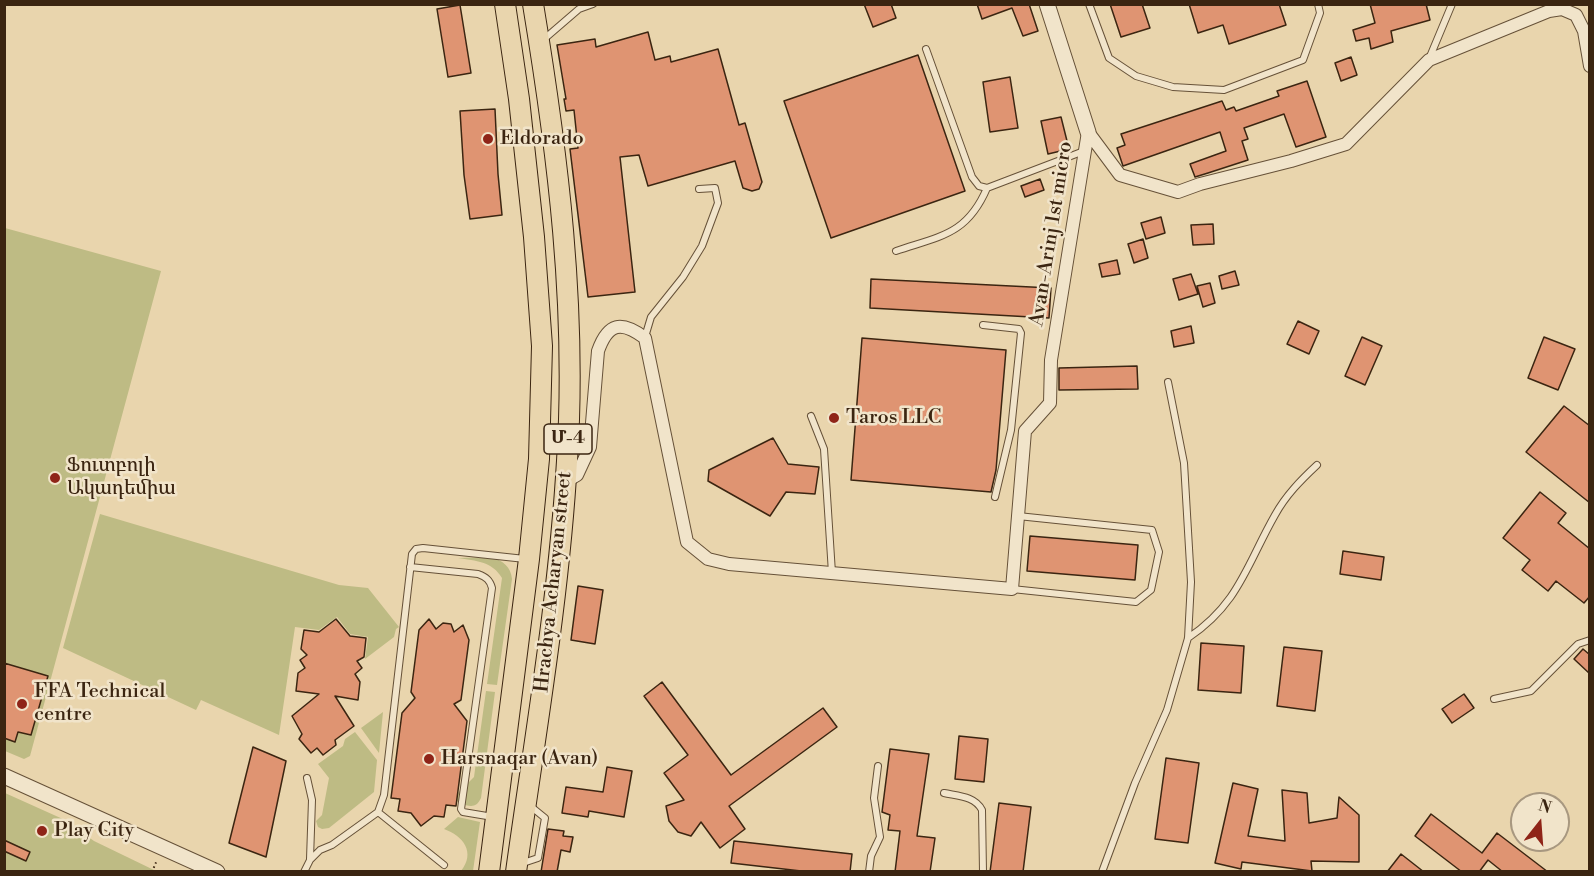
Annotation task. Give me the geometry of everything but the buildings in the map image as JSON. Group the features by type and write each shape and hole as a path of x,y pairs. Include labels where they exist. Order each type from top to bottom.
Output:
{"highway":[{"name":"Hrachya Acharyan street","path":"489,872 529,559 539,459 542,346 534,237 519,99 505,4"},
{"name":"Hrachya Acharyan street","path":"516,868 527,803 558,562 566,483 570,351 563,230 550,111 533,4"}],"street":[{"path":"1047,4 1088,132"},
{"name":"Avan-Arinj 1st micro","path":"1088,132 1120,176 1178,192 1346,144 1429,60 1549,11 1562,9 1576,15 1584,31 1590,66"},
{"name":"Avan-Arinj 1st micro","path":"1025,431 1050,403 1051,360 1088,132"},
{"path":"566,483 577,475 590,447 598,351 607,331 615,327 625,327 635,330 645,338 687,542 708,558 729,564 1012,589 1025,431"},
{"path":"4,776 217,872"}],"lane":[{"path":"539,43 579,9 592,4"},
{"path":"1089,4 1109,58 1123,69 1136,76 1173,87 1224,90 1303,60 1320,13 1318,4"},
{"path":"1429,60 1452,4"},
{"path":"926,49 972,177 980,186 987,188 1085,150"},
{"path":"645,338 651,317 683,277 712,225 718,203 715,188 699,189"},
{"path":"896,251 952,232 974,213 987,188"},
{"path":"983,325 1009,326 1019,329 1021,333 1011,430 995,497"},
{"path":"1102,872 1167,710 1188,638 1191,582 1184,463 1168,382"},
{"path":"811,416 824,449 832,574"},
{"path":"1011,430 1025,431"},
{"path":"1188,638 1221,612 1243,579 1275,514 1293,488 1317,465"},
{"path":"1012,589 1136,602 1151,590 1159,552 1152,530 1018,516"},
{"path":"303,872 320,850 332,845 378,812 384,795 412,554 416,549 423,548 529,559"},
{"path":"410,567 478,574 486,577 490,582 492,588 461,809 463,812 496,818"},
{"path":"1494,699 1531,691 1578,644 1590,640"},
{"path":"869,872 871,856 880,837 874,798 878,766"},
{"path":"307,778 312,800 310,860"},
{"path":"944,793 973,799 982,810 983,872"},
{"path":"378,812 444,865"}],"shaded area":[{"name":"Ֆուտբոլի Ակադեմիա","path":"5,228 161,271 30,756 24,759 5,751"},
{"path":"100,514 339,585 368,588 399,627 394,637 365,659 368,637 350,634 337,617 319,630 295,627 279,735 201,700 196,710 63,648"},
{"path":"492,557 506,565 512,579 497,685 487,684 502,578 488,565 458,558"},
{"path":"486,691 495,692 481,798 472,806 460,804 456,800 456,795 474,777"},
{"path":"383,712 379,753 361,728"},
{"path":"355,732 377,760 374,792 329,828 322,829 318,827 316,821 322,815 329,778 318,764 343,746 345,739"},
{"name":"Play City","path":"5,793 65,820 94,841 156,871 5,872"},
{"path":"458,817 480,822 473,871 461,871 467,857 465,846 462,840 444,829"}],"place":[{"name":"Eldorado","path":"488,139"},
{"name":"Taros LLC","path":"834,418"},
{"name":"Ֆուտբոլի Ակադեմիա","path":"55,478"},
{"name":"FFA Technical centre","path":"22,704"},
{"name":"Harsnaqar (Avan)","path":"429,759"},
{"name":"Play City","path":"42,831"}]}
